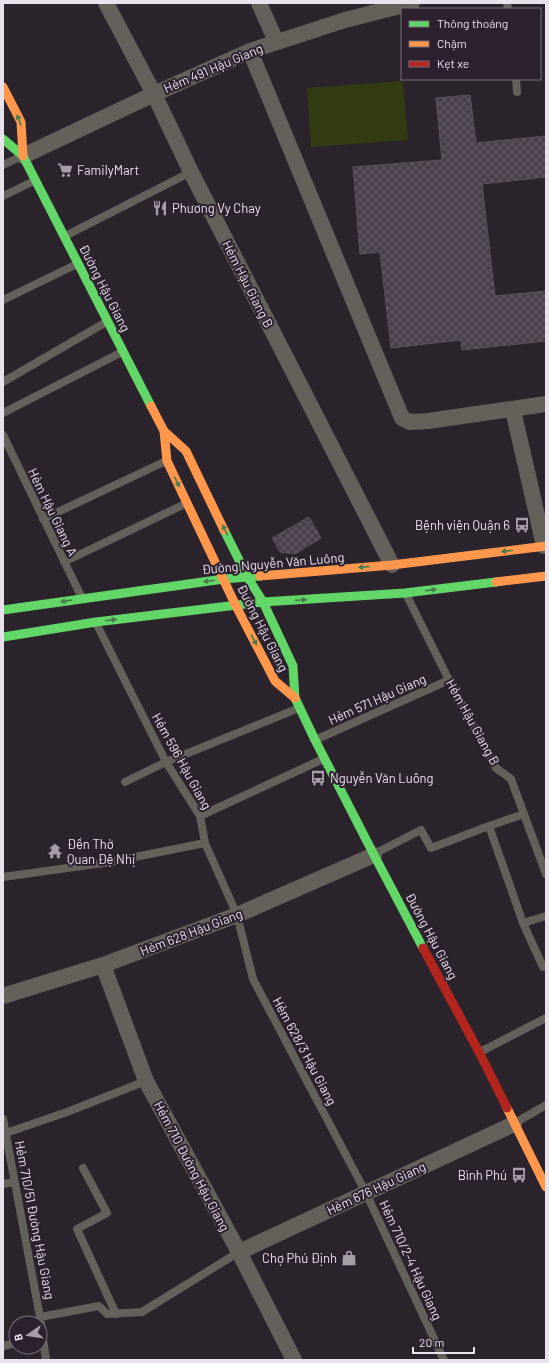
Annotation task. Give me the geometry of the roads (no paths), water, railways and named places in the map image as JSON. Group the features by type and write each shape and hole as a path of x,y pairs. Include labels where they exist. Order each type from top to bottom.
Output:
{"main road":[{"name":"Đường Hậu Giang","path":"3,87 21,122 22,156"},
{"name":"Đường Hậu Giang","path":"3,139 22,156 164,431 186,451 293,666 295,698 299,708 374,855 479,1052 546,1187"},
{"name":"Đường Hậu Giang","path":"164,431 167,461 236,606 275,681 295,698"},
{"name":"Đường Nguyễn Văn Luông","path":"3,610 224,579 392,564 545,546"},
{"path":"3,637 96,622 262,602 405,593 546,576"}],"street":[{"name":"Hẻm Hậu Giang B","path":"106,3 154,94 191,172 392,564"},
{"path":"259,3 276,41"},
{"name":"Hẻm 491 Hậu Giang","path":"22,156 250,51 276,41 345,20 412,3"},
{"path":"250,51 402,418 410,422 428,421 513,410 546,404"},
{"path":"513,410 545,546"},
{"name":"Hẻm 628 Hậu Giang","path":"3,996 103,966 237,916 374,855"},
{"name":"Hẻm 710 Đường Hậu Giang","path":"103,966 146,1081 239,1252 294,1360"},
{"name":"Hẻm 676 Hậu Giang","path":"239,1252 514,1124"}],"lane":[{"path":"516,80 517,92"},
{"path":"3,165 22,156"},
{"path":"63,236 191,172"},
{"path":"3,196 34,181"},
{"path":"3,300 78,263"},
{"path":"3,382 108,321"},
{"path":"3,413 123,351"},
{"name":"Hẻm Hậu Giang A","path":"3,435 82,598"},
{"path":"43,519 167,461"},
{"path":"64,562 187,503"},
{"name":"Hẻm Hậu Giang B","path":"405,593 496,768 511,779 546,874"},
{"name":"Hẻm 596 Hậu Giang","path":"96,622 166,762 200,816 205,843 237,916"},
{"name":"Hẻm 571 Hậu Giang","path":"315,740 449,680"},
{"path":"125,782 166,762 299,708"},
{"path":"200,816 324,759"},
{"path":"374,855 422,830 431,848 524,814"},
{"path":"489,826 523,923 544,967 546,966"},
{"path":"3,877 110,862 205,843"},
{"name":"Hẻm 628/3 Hậu Giang","path":"237,916 252,979 366,1193"},
{"path":"523,923 546,916"},
{"path":"479,1052 546,1018"},
{"path":"6,1133 66,1112 146,1081"},
{"path":"514,1124 546,1105"},
{"name":"Hẻm 710/51 Đường Hậu Giang","path":"3,1119 40,1315"},
{"path":"83,1168 107,1214 77,1229 116,1314"},
{"path":"3,1184 14,1182"},
{"name":"Hẻm 710/2-4 Hậu Giang","path":"366,1193 444,1360"},
{"name":"Hẻm 710/51 Đường Hậu Giang","path":"48,1315 98,1306 107,1314 142,1312 239,1252"}],"place":[{"name":"FamilyMart","path":"65,170"},
{"name":"Phương Vy Chay","path":"160,208"},
{"name":"Bệnh viện Quận 6","path":"522,525"},
{"name":"Nguyễn Văn Luông","path":"318,778"},
{"name":"Đền Thờ Quan Đệ Nhị","path":"55,851"},
{"name":"Bình Phú","path":"519,1175"},
{"name":"Chợ Phú Định","path":"349,1258"}]}
